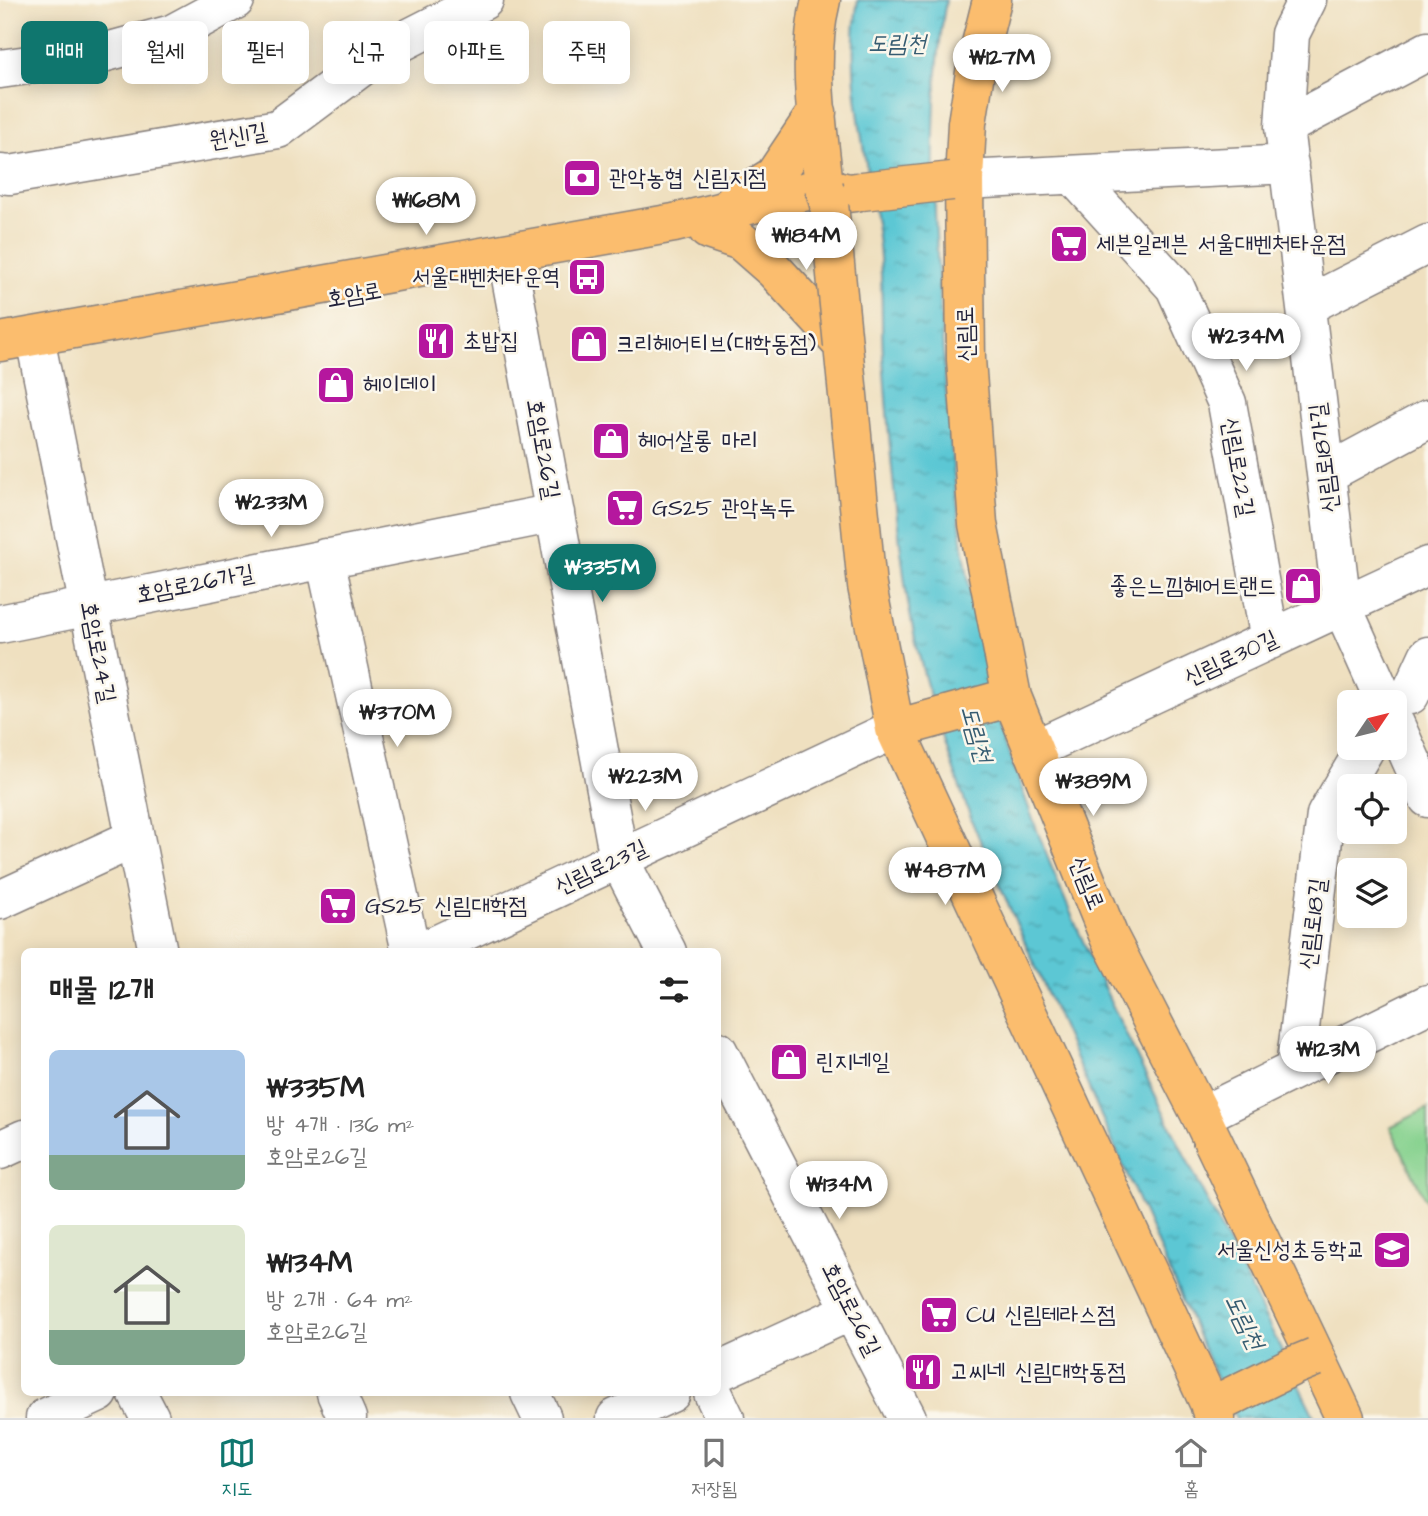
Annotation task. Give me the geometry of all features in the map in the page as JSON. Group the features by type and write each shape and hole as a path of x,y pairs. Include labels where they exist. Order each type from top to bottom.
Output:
{"main road":[{"path":"821,0 816,19 813,73 817,112 841,194 843,345 867,586 895,729 1205,1414 1315,1357"},
{"name":"신림로","path":"992,0 977,60 958,181 966,359 978,524 1006,699 1033,750 1109,937 1201,1116 1345,1418"},
{"path":"708,223 774,176 817,112"},
{"path":"0,342 708,223 841,194 958,181"},
{"path":"708,223 749,248 801,297 843,345"},
{"name":"호암로","path":"0,361 509,267 708,223"},
{"path":"895,729 1006,699"}],"street":[{"path":"0,69 92,56 172,34 235,0"},
{"name":"원신1길","path":"0,174 10,175 278,129 380,53 484,0"},
{"name":"신림로18가길","path":"1307,0 1290,34 1284,127 1342,606 1392,690"},
{"path":"1284,127 1428,51"},
{"path":"958,181 1289,164"},
{"name":"신림로22길","path":"1073,175 1175,287 1227,403 1270,640"},
{"path":"1306,306 1428,244"},
{"name":"호암로26길","path":"509,267 619,859 665,948"},
{"name":"호암로24길","path":"37,353 157,948"},
{"path":"1326,474 1428,419"},
{"name":"호암로26가길","path":"0,624 555,513"},
{"path":"326,558 410,948"},
{"name":"신림로30길","path":"1033,750 1428,566"},
{"path":"1407,696 1428,656"},
{"name":"신림로18가길","path":"1407,724 1428,798"},
{"name":"신림로23길","path":"430,948 895,729"},
{"name":"신림로18길","path":"1295,1069 1326,815 1358,760"},
{"path":"0,900 135,838"},
{"path":"1201,1116 1428,1004"},
{"name":"호암로26길","path":"721,1064 730,1103 851,1311 907,1418"},
{"path":"721,1371 851,1311"},
{"path":"44,1418 92,1396"},
{"path":"138,1396 149,1418"},
{"path":"336,1396 347,1418"},
{"path":"531,1396 542,1418"},
{"path":"616,1418 664,1396"},
{"path":"714,1396 725,1418"}],"green space":[{"path":"1428,1108 1428,1205 1390,1127"}],"water":[{"name":"도림천","path":"858,0 946,0 936,81 934,201 950,436 973,606 999,718 1016,772 1061,890 1113,1006 1315,1418 1236,1418 972,822 942,734 916,644 898,527 883,357 879,246 856,93 854,31"}],"place":[{"name":"관악농협 신림지점","path":"582,178"},
{"name":"세븐일레븐 서울대벤처타운점","path":"1069,244"},
{"name":"서울대벤처타운역","path":"587,277"},
{"name":"초밥집","path":"436,341"},
{"name":"크리헤어티브(대학동점)","path":"589,344"},
{"name":"헤이데이","path":"336,385"},
{"name":"헤어살롱 마리","path":"611,441"},
{"name":"GS25 관악녹두","path":"625,508"},
{"name":"좋은느낌헤어트랜드","path":"1303,586"},
{"name":"GS25 신림대학점","path":"338,906"},
{"name":"린지네일","path":"789,1062"},
{"name":"서울신성초등학교","path":"1392,1250"},
{"name":"CU 신림테라스점","path":"939,1315"},
{"name":"고씨네 신림대학동점","path":"923,1372"}]}
